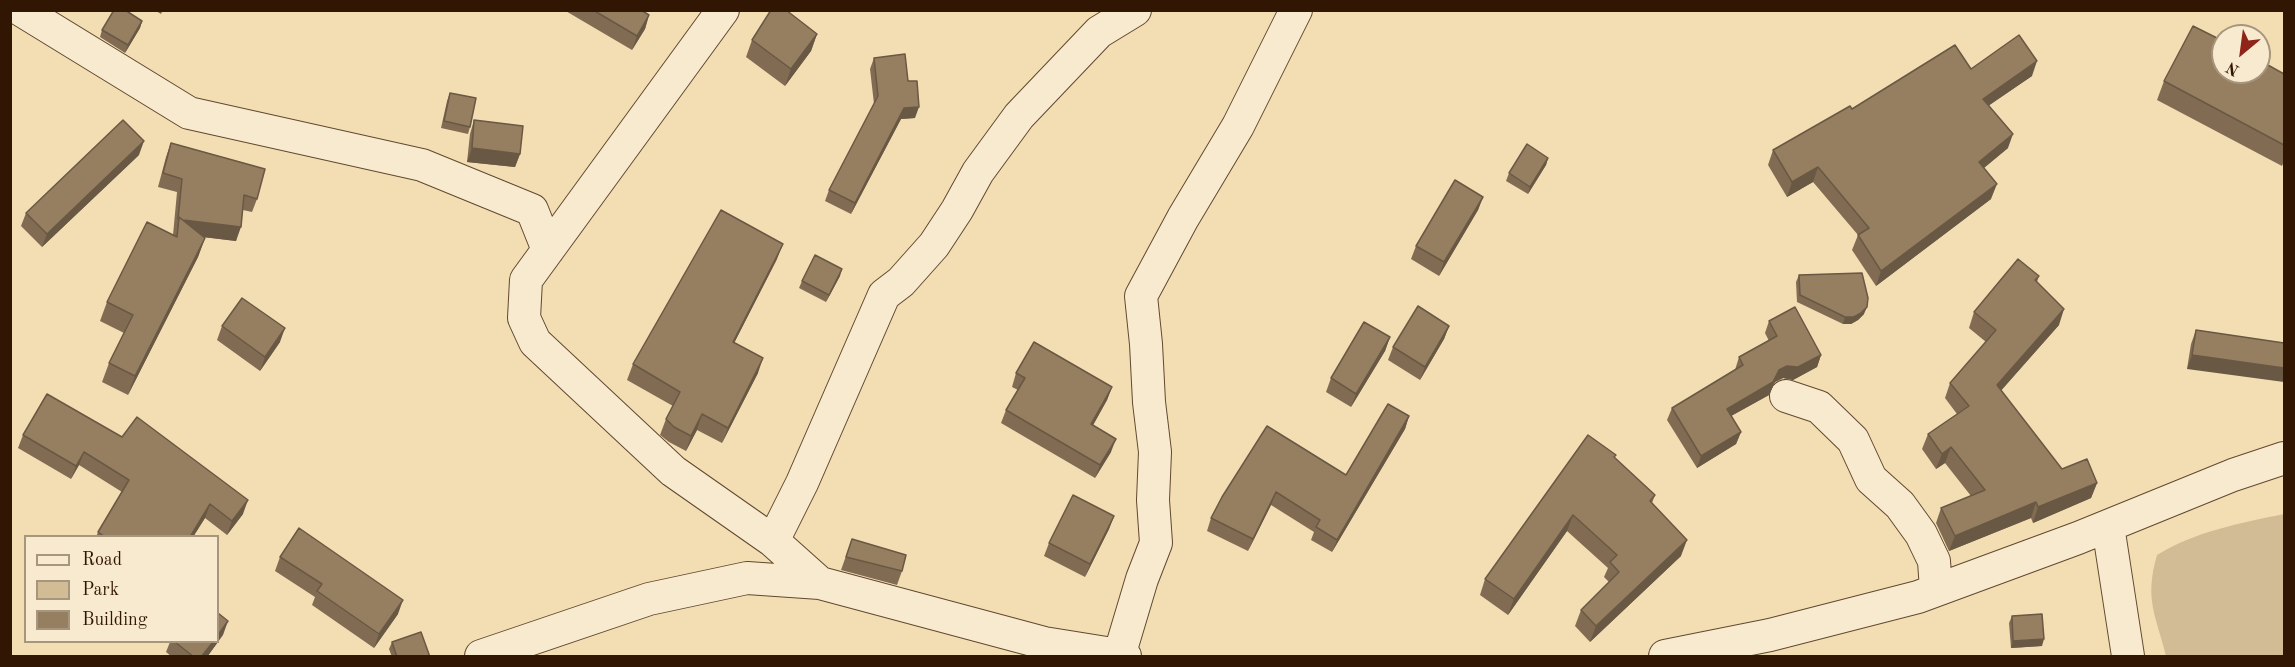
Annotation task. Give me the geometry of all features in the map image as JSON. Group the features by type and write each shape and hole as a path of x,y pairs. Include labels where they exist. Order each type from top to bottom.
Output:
{"street":[{"path":"21,10 189,113 422,165 532,210 548,250"},
{"path":"723,10 526,280 524,318 535,342 673,471 773,542 820,583"},
{"path":"773,542 802,483 884,295 901,282 934,245 978,172 1019,116 1099,32 1135,10"},
{"path":"481,657 649,599 747,578 820,583 1044,643 1122,656 1142,579 1156,543 1153,500 1155,452 1141,296 1183,218 1238,126 1296,10"},
{"path":"1786,396 1819,407 1853,440 1870,479 1900,506 1921,534 1934,561 1936,590"},
{"path":"1665,657 1770,635 1918,597 2108,526 2233,475 2284,458"},
{"path":"2108,526 2128,657"}],"green space":[{"path":"2284,514 2284,656 2166,656 2151,596 2157,555 2203,534"}],"building":[{"path":"114,10 125,10 142,21 128,45 102,30"},
{"path":"593,10 641,10 649,15 637,36"},
{"path":"771,10 786,10 817,34 791,69 752,40"},
{"path":"2193,26 2211,35 2211,84 2271,84 2271,67 2284,74 2284,145 2164,81"},
{"path":"2019,35 2037,61 1983,99 2013,134 1979,162 1997,184 1881,271 1858,235 1869,228 1818,167 1792,182 1773,150 1850,106 1852,109 1955,45 1971,69"},
{"path":"905,54 908,81 917,81 919,107 904,108 855,203 829,190 878,96 874,58"},
{"path":"450,93 476,98 470,127 444,121"},
{"path":"123,120 144,141 47,234 26,213"},
{"path":"474,120 523,126 520,154 472,148"},
{"path":"171,143 265,169 257,199 244,195 241,227 183,220 179,217 178,219 182,179 163,173"},
{"path":"1527,144 1548,158 1530,187 1509,173"},
{"path":"1455,180 1483,197 1444,262 1416,246"},
{"path":"721,210 783,244 733,342 763,358 728,428 702,414 691,436 674,427 666,419 680,392 633,364"},
{"path":"179,217 205,238 135,376 109,363 133,315 107,302 147,222 177,237"},
{"path":"815,255 842,269 829,295 802,281"},
{"path":"2018,259 2039,276 2035,280 2064,309 1997,385 2062,469 2087,459 2097,483 2038,507 2036,502 1955,536 1941,508 1985,490 1951,447 1942,454 1928,434 1969,406 1950,383 1996,330 1974,312"},
{"path":"1862,273 1868,298 1867,307 1854,317 1845,317 1800,295 1799,275"},
{"path":"242,298 285,328 265,357 222,326"},
{"path":"1418,306 1449,326 1425,367 1393,347"},
{"path":"1795,307 1821,355 1798,367 1787,366 1779,370 1773,382 1727,409 1741,432 1701,456 1672,408 1743,365 1739,357 1777,336 1769,321"},
{"path":"1364,322 1390,337 1356,394 1331,378"},
{"path":"2196,330 2284,343 2284,368 2192,355"},
{"path":"1034,342 1112,387 1091,424 1116,439 1100,465 1006,410 1025,378 1016,373"},
{"path":"47,394 122,437 137,417 248,500 232,521 210,504 191,535 102,535 98,532 129,480 84,452 76,466 23,435"},
{"path":"1388,404 1409,416 1337,540 1316,527 1320,520 1276,492 1253,539 1211,518 1267,426 1346,475"},
{"path":"1588,435 1616,455 1614,457 1655,495 1650,501 1687,540 1596,626 1581,610 1619,572 1610,562 1617,555 1573,515 1514,599 1485,579"},
{"path":"1073,495 1114,516 1090,564 1049,543"},
{"path":"299,528 403,600 379,634 317,591 322,584 280,557"},
{"path":"852,539 906,555 902,571 846,557"},
{"path":"219,614 228,621 219,634"},
{"path":"2042,614 2044,639 2013,641 2012,616"},
{"path":"421,632 430,657 397,657 392,642"},
{"path":"176,643 212,643 201,657 194,657"}]}
